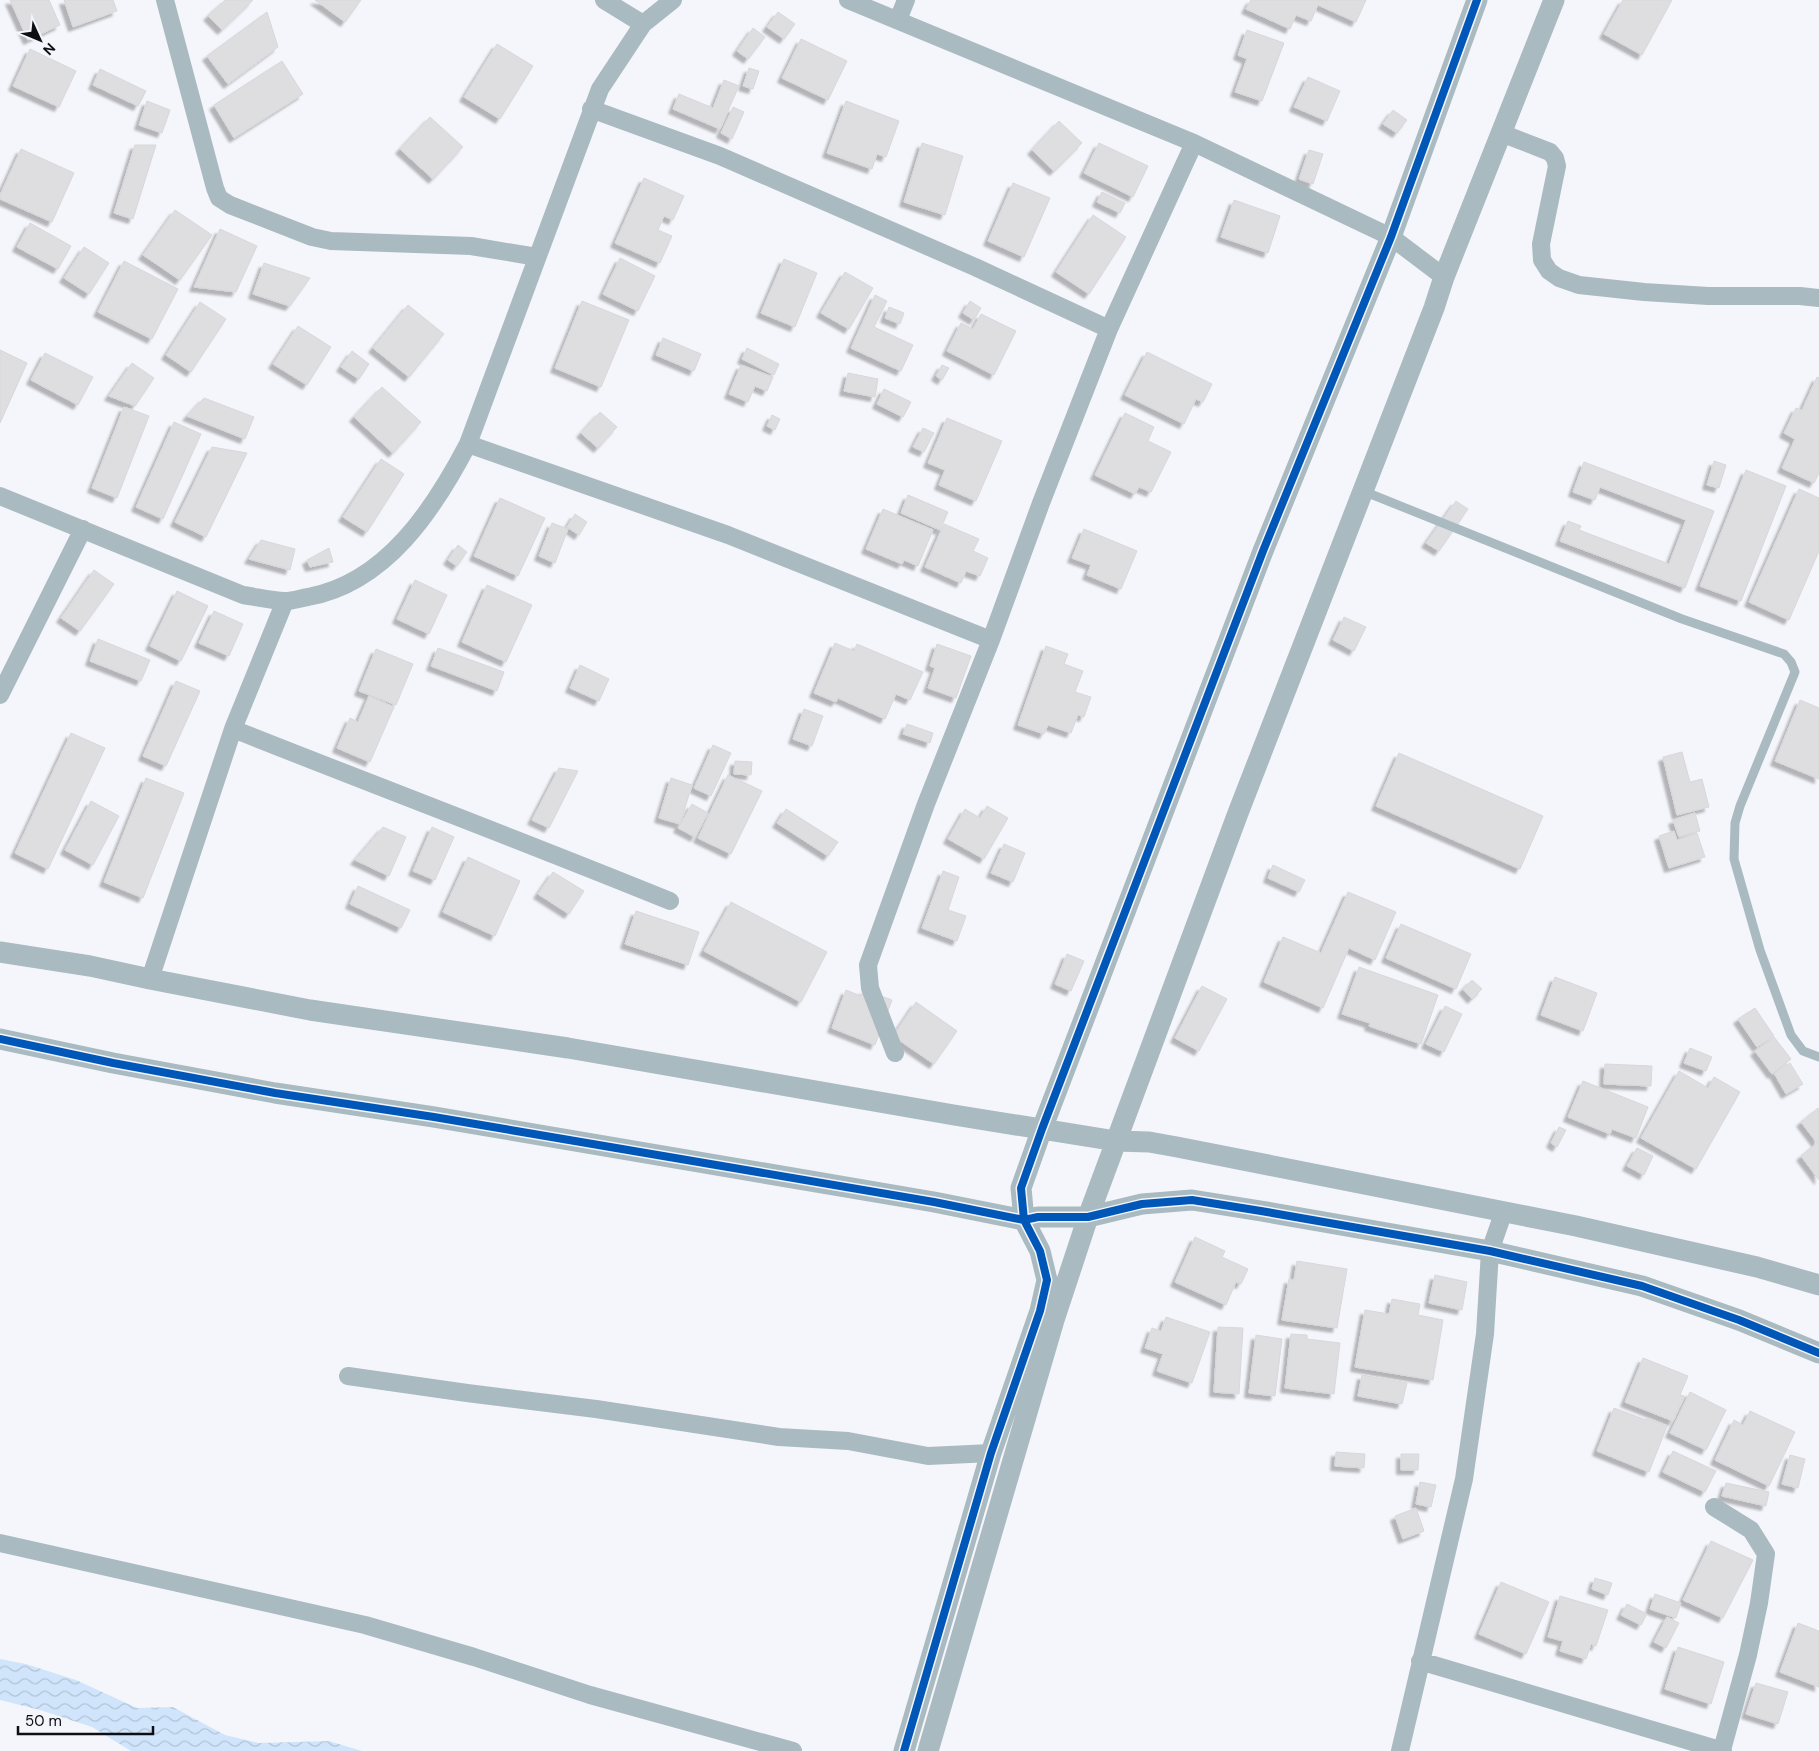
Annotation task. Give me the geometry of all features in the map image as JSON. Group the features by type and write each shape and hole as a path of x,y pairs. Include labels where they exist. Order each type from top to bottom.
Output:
{"street":[{"path":"165,0 219,198 230,205 312,237 331,241 471,246 537,257"},
{"path":"604,0 643,24"},
{"path":"0,496 83,528 243,595 285,601 325,594 351,582 387,557 423,520 454,472 468,444 600,89 643,24 673,0"},
{"path":"848,0 1194,143 1391,237 1444,277"},
{"path":"898,20 906,0"},
{"path":"904,1751 991,1453 1040,1311 1047,1280 1040,1251 1024,1220 1021,1188 1263,551 1391,237 1477,0"},
{"path":"928,1751 1054,1320 1088,1217 1238,813 1434,308 1444,277 1554,0"},
{"path":"591,109 720,156 975,267 1109,329"},
{"path":"1501,133 1550,152 1555,158 1557,166 1541,244 1542,260 1550,271 1559,278 1579,285 1644,292 1708,296 1819,298"},
{"path":"895,1053 870,988 868,965 926,804 991,640 1041,503 1109,329 1194,143"},
{"path":"468,444 728,535 991,640"},
{"path":"0,695 83,528"},
{"path":"150,979 233,729 285,601"},
{"path":"233,729 527,843 670,901"},
{"path":"0,952 90,966 310,1010 568,1048 1116,1141 1150,1142 1504,1211 1757,1267 1819,1285"},
{"path":"0,1039 113,1063 275,1093 444,1118 934,1202 1024,1220 1038,1217 1088,1217 1142,1204 1192,1200 1490,1251 1642,1286 1739,1320 1819,1353"},
{"path":"1400,1751 1464,1479 1485,1334 1490,1251 1504,1211"},
{"path":"348,1376 596,1409 779,1437 848,1440 928,1456 991,1453"},
{"path":"1420,1661 1722,1751 1748,1655 1759,1603 1766,1554 1751,1530 1714,1506"},
{"path":"0,1543 365,1625 474,1657 590,1695 793,1751"}],"lane":[{"path":"1363,491 1682,619 1784,654 1791,662 1796,672 1740,806 1735,823 1734,859 1760,950 1791,1035 1803,1051 1819,1057"}],"water":[{"path":"0,1659 26,1664 76,1680 137,1708 173,1707 225,1735 259,1743 329,1741 362,1751 131,1751 92,1727 40,1710 0,1700"}],"building":[{"path":"10,0 49,0 60,25 28,40"},
{"path":"64,0 113,0 117,11 73,27"},
{"path":"225,0 253,0 222,30 208,16"},
{"path":"315,0 361,0 345,22"},
{"path":"1251,0 1366,0 1356,22 1318,5 1311,21 1296,15 1290,29 1246,9"},
{"path":"1623,0 1672,0 1642,55 1604,34"},
{"path":"267,12 278,47 228,84 207,56"},
{"path":"778,12 795,24 784,39 767,27"},
{"path":"753,28 765,37 748,59 737,51"},
{"path":"1247,30 1284,43 1262,101 1235,92 1247,59 1238,55"},
{"path":"801,39 847,61 828,100 782,78"},
{"path":"497,44 533,66 500,119 464,97"},
{"path":"30,49 76,71 59,107 13,86"},
{"path":"282,61 303,94 234,138 214,105"},
{"path":"749,68 759,71 753,89 743,86"},
{"path":"100,69 146,91 138,106 93,85"},
{"path":"1308,77 1340,91 1327,121 1294,107"},
{"path":"724,80 739,86 720,129 673,109 679,94 713,108"},
{"path":"147,101 170,110 162,133 139,125"},
{"path":"846,101 899,121 886,157 877,154 872,169 827,153"},
{"path":"733,107 744,112 732,139 721,133"},
{"path":"1393,110 1407,120 1397,133 1383,124"},
{"path":"430,117 463,147 433,179 400,149"},
{"path":"1059,121 1082,143 1054,171 1032,150"},
{"path":"922,143 963,156 945,215 904,202"},
{"path":"1099,143 1148,166 1133,197 1084,173"},
{"path":"135,145 156,145 133,219 114,213"},
{"path":"21,149 74,173 52,222 0,199 0,195"},
{"path":"1309,150 1323,154 1313,184 1299,179"},
{"path":"644,178 684,196 673,220 664,216 658,230 672,236 660,263 615,243"},
{"path":"1013,183 1050,198 1024,257 988,241"},
{"path":"1102,192 1125,203 1120,213 1097,202"},
{"path":"1234,200 1280,216 1268,253 1221,237"},
{"path":"175,210 212,235 180,280 143,255"},
{"path":"1093,215 1126,237 1089,294 1056,272"},
{"path":"30,223 71,246 58,269 17,247"},
{"path":"220,229 257,246 236,292 194,287"},
{"path":"84,247 109,263 89,294 64,278"},
{"path":"620,258 655,276 638,311 603,294"},
{"path":"784,259 817,273 795,327 761,313"},
{"path":"124,261 178,289 152,339 98,312"},
{"path":"264,263 310,278 290,306 253,294"},
{"path":"845,272 873,288 849,329 821,313"},
{"path":"875,295 887,301 874,327 913,345 901,371 851,348"},
{"path":"582,301 629,320 601,387 555,368"},
{"path":"970,301 981,308 974,320 963,313"},
{"path":"200,302 226,319 191,372 166,355"},
{"path":"408,305 444,334 409,377 373,348"},
{"path":"889,307 904,313 900,324 885,318"},
{"path":"981,314 1016,331 994,375 947,351 961,323 973,329"},
{"path":"298,326 331,347 307,385 273,364"},
{"path":"663,338 701,354 694,371 656,355"},
{"path":"747,348 779,364 774,375 742,359"},
{"path":"0,350 27,363 0,423"},
{"path":"352,351 369,364 359,379 341,367"},
{"path":"1147,352 1212,384 1203,402 1196,399 1184,424 1125,395"},
{"path":"45,353 93,377 78,405 31,380"},
{"path":"132,363 154,378 135,406 109,396"},
{"path":"741,365 773,377 767,391 755,386 748,402 729,394"},
{"path":"942,365 949,368 942,380 936,376"},
{"path":"848,373 878,379 875,397 844,391"},
{"path":"1817,377 1819,378 1819,473 1814,483 1782,468 1795,439 1784,433 1796,408 1802,410"},
{"path":"382,387 421,422 393,453 354,417"},
{"path":"884,389 911,402 903,417 877,404"},
{"path":"204,398 254,417 245,439 187,416"},
{"path":"124,407 149,416 117,498 92,488"},
{"path":"600,412 617,427 598,448 581,433"},
{"path":"1125,413 1154,427 1148,441 1171,452 1151,492 1139,487 1135,494 1095,475"},
{"path":"772,415 780,419 775,430 767,426"},
{"path":"947,418 1002,441 976,501 939,485 945,470 928,463"},
{"path":"174,422 201,434 163,519 136,507"},
{"path":"923,428 934,433 924,452 913,447"},
{"path":"212,447 247,453 206,537 175,522"},
{"path":"381,459 404,474 367,532 343,517"},
{"path":"1714,461 1726,465 1719,488 1707,485"},
{"path":"1584,462 1714,511 1685,588 1560,541 1568,521 1581,526 1579,530 1669,564 1686,520 1600,487 1595,500 1573,492"},
{"path":"1746,470 1786,486 1741,601 1700,586"},
{"path":"1799,489 1819,498 1819,551 1789,620 1749,602"},
{"path":"908,495 948,512 940,530 901,513"},
{"path":"500,498 545,518 518,576 474,556"},
{"path":"1456,501 1468,509 1439,551 1426,543"},
{"path":"883,509 933,530 918,566 904,560 902,564 866,549"},
{"path":"575,514 587,522 579,535 567,527"},
{"path":"552,523 568,529 555,563 539,556"},
{"path":"944,524 979,539 973,551 988,558 980,576 966,571 961,583 925,567"},
{"path":"1084,529 1137,551 1121,589 1087,575 1091,565 1072,558"},
{"path":"261,540 295,549 290,570 249,559"},
{"path":"458,545 467,552 457,566 448,560"},
{"path":"329,548 333,562 310,567 307,560"},
{"path":"94,570 114,584 80,631 61,618"},
{"path":"415,580 447,595 429,634 397,619"},
{"path":"487,585 532,605 506,662 462,642"},
{"path":"177,591 208,606 181,661 150,646"},
{"path":"214,611 243,624 229,656 199,643"},
{"path":"1344,617 1366,627 1354,651 1333,640"},
{"path":"98,639 150,660 141,681 90,661"},
{"path":"835,643 854,651 857,644 923,672 910,700 896,694 885,719 838,698 836,702 814,693"},
{"path":"937,644 971,656 956,698 928,688 935,668 930,666"},
{"path":"1046,646 1068,654 1064,664 1083,671 1075,692 1091,697 1084,717 1078,715 1071,733 1048,725 1044,734 1018,725"},
{"path":"438,648 504,672 497,691 431,666"},
{"path":"376,649 413,664 396,705 359,691"},
{"path":"580,665 609,679 599,701 570,688"},
{"path":"176,681 200,691 166,766 143,756"},
{"path":"369,696 394,707 370,762 337,748 350,718 358,722"},
{"path":"1800,700 1819,708 1819,779 1775,761"},
{"path":"804,709 823,716 812,746 793,739"},
{"path":"907,724 933,733 930,743 903,734"},
{"path":"71,733 105,748 48,869 15,853"},
{"path":"713,745 731,753 711,796 694,788"},
{"path":"1682,752 1690,782 1702,779 1709,807 1677,815 1663,757"},
{"path":"1399,753 1543,816 1520,869 1376,806"},
{"path":"735,761 752,762 751,775 734,774"},
{"path":"559,768 578,771 549,828 532,820"},
{"path":"728,775 762,791 731,854 698,838"},
{"path":"146,778 184,793 143,898 104,882"},
{"path":"671,778 692,785 680,824 659,818"},
{"path":"91,801 119,816 93,865 65,850"},
{"path":"692,804 708,813 695,837 678,828"},
{"path":"987,806 1008,818 984,859 948,839 965,809 980,818"},
{"path":"786,809 838,842 828,856 777,823"},
{"path":"1695,813 1700,831 1679,837 1673,820"},
{"path":"383,827 406,837 389,876 355,860"},
{"path":"432,827 454,837 435,880 413,871"},
{"path":"1674,831 1677,840 1697,833 1705,857 1669,868 1659,836"},
{"path":"1004,844 1025,853 1013,882 991,873"},
{"path":"468,857 520,881 495,936 443,912"},
{"path":"1273,865 1305,880 1299,892 1268,878"},
{"path":"943,871 959,877 948,910 966,916 957,941 922,928"},
{"path":"553,872 584,891 569,914 538,894"},
{"path":"358,886 410,910 401,928 350,904"},
{"path":"1348,892 1396,912 1375,960 1349,948 1323,1008 1264,982 1283,937 1321,953"},
{"path":"731,902 827,952 801,1002 704,951"},
{"path":"636,911 699,932 688,965 625,944"},
{"path":"1401,924 1471,954 1456,989 1386,958"},
{"path":"1067,954 1084,961 1071,991 1055,984"},
{"path":"1359,967 1438,995 1421,1044 1369,1026 1370,1023 1342,1014"},
{"path":"1555,977 1597,993 1583,1031 1541,1015"},
{"path":"1472,980 1482,989 1472,999 1463,989"},
{"path":"1202,986 1227,999 1199,1051 1175,1038"},
{"path":"846,990 861,996 864,990 892,1000 875,1045 832,1028"},
{"path":"916,1002 957,1031 934,1064 893,1036"},
{"path":"1445,1006 1462,1014 1444,1052 1426,1044"},
{"path":"1755,1008 1774,1036 1757,1047 1738,1019"},
{"path":"1774,1037 1791,1059 1772,1074 1755,1051"},
{"path":"1690,1048 1712,1057 1706,1071 1684,1063"},
{"path":"1790,1063 1803,1084 1786,1094 1774,1073"},
{"path":"1605,1064 1652,1066 1651,1086 1604,1084"},
{"path":"1679,1071 1708,1088 1714,1077 1740,1092 1696,1169 1641,1138"},
{"path":"1583,1081 1648,1107 1636,1138 1612,1129 1610,1134 1568,1117"},
{"path":"1818,1108 1819,1180 1801,1156 1817,1143 1801,1122"},
{"path":"1559,1127 1566,1130 1557,1147 1551,1143"},
{"path":"1637,1148 1653,1156 1644,1175 1627,1166"},
{"path":"1195,1237 1225,1251 1222,1257 1248,1269 1241,1284 1236,1282 1226,1305 1175,1282"},
{"path":"1297,1261 1347,1269 1337,1328 1282,1320 1289,1279 1294,1280"},
{"path":"1435,1275 1467,1282 1462,1310 1429,1303"},
{"path":"1392,1299 1420,1304 1418,1315 1443,1320 1433,1380 1355,1367 1365,1310 1389,1314"},
{"path":"1166,1317 1210,1332 1192,1383 1157,1371 1163,1354 1145,1348 1152,1328 1161,1331"},
{"path":"1218,1327 1243,1328 1239,1394 1214,1392"},
{"path":"1291,1334 1307,1335 1307,1339 1340,1343 1334,1394 1285,1388"},
{"path":"1256,1335 1282,1339 1275,1396 1249,1393"},
{"path":"1643,1358 1688,1376 1680,1395 1684,1396 1673,1421 1625,1402"},
{"path":"1362,1375 1407,1383 1402,1404 1358,1396"},
{"path":"1690,1392 1726,1410 1706,1450 1670,1433"},
{"path":"1614,1408 1667,1426 1649,1472 1597,1451"},
{"path":"1750,1411 1795,1432 1769,1486 1715,1460 1734,1420 1743,1425"},
{"path":"1673,1451 1716,1471 1705,1492 1663,1472"},
{"path":"1336,1452 1365,1454 1364,1468 1335,1466"},
{"path":"1401,1454 1419,1454 1418,1470 1401,1470"},
{"path":"1790,1455 1805,1459 1798,1488 1782,1484"},
{"path":"1420,1482 1436,1485 1431,1507 1416,1504"},
{"path":"1726,1483 1769,1492 1766,1506 1722,1496"},
{"path":"1416,1508 1424,1531 1403,1539 1395,1516"},
{"path":"1711,1541 1753,1560 1723,1618 1683,1600"},
{"path":"1595,1578 1612,1583 1608,1595 1592,1589"},
{"path":"1501,1582 1549,1602 1526,1654 1479,1634"},
{"path":"1655,1594 1681,1603 1676,1618 1650,1609"},
{"path":"1560,1596 1608,1610 1596,1646 1591,1644 1586,1659 1560,1651 1563,1641 1548,1637"},
{"path":"1627,1604 1647,1614 1641,1625 1621,1615"},
{"path":"1667,1617 1679,1623 1666,1648 1654,1642"},
{"path":"1798,1623 1819,1631 1819,1687 1780,1672"},
{"path":"1678,1647 1724,1662 1711,1704 1665,1689"},
{"path":"1756,1683 1788,1692 1778,1724 1746,1714"}],"cycle path":[{"path":"904,1751 991,1453 1040,1311 1047,1280 1040,1251 1024,1220 1021,1188 1263,551 1391,237 1477,0"},
{"path":"0,1039 113,1063 275,1093 434,1117 934,1202 1024,1220 1038,1217 1088,1217 1142,1204 1192,1200 1261,1211 1490,1251 1642,1286 1739,1320 1819,1353"}]}
